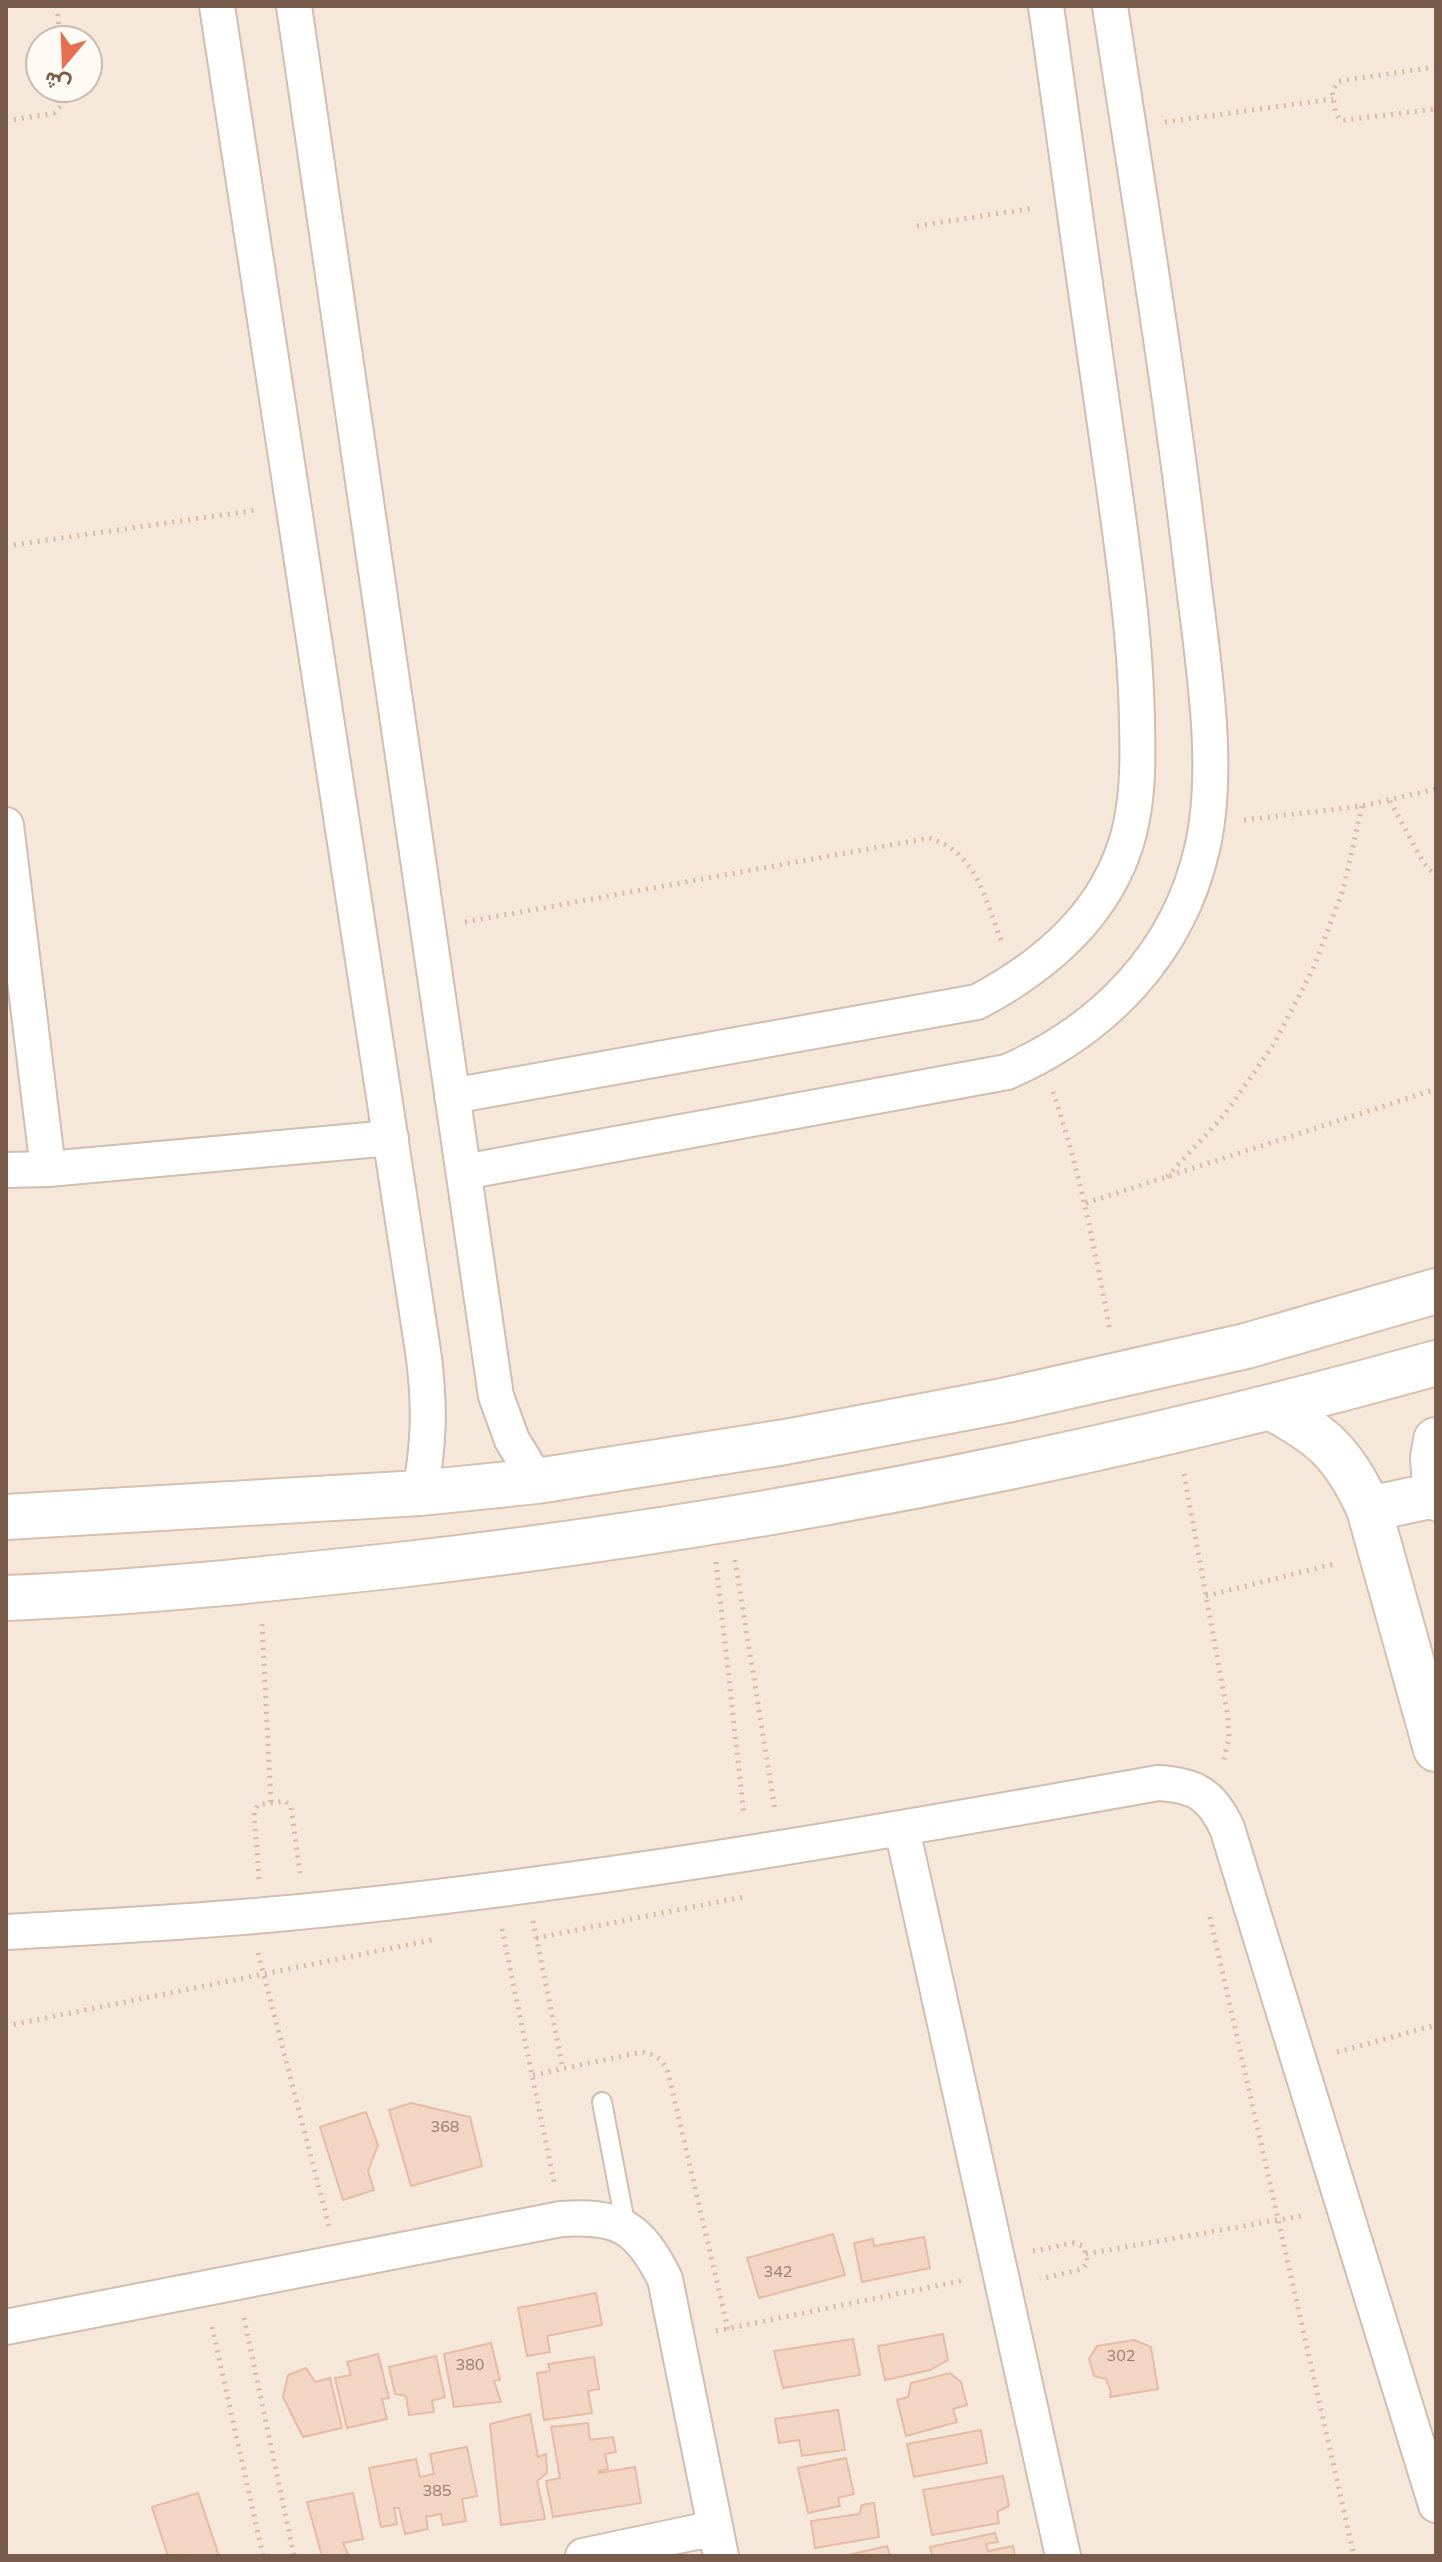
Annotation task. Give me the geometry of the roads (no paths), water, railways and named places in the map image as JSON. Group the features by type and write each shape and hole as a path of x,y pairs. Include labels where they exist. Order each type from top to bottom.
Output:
{"street":[{"path":"217,6 430,1403 428,1449 420,1493"},
{"path":"294,6 496,1396 512,1440 537,1481"},
{"path":"452,1096 977,1002 1017,981 1073,935 1107,887 1129,833 1138,775 1136,678 1126,579 1046,6"},
{"path":"464,1172 1007,1072 1042,1057 1098,1019 1144,970 1180,913 1202,849 1211,782 1202,656 1179,457 1110,6"},
{"path":"6,827 48,1169"},
{"path":"6,1170 48,1169 391,1138"},
{"path":"6,1517 420,1493 537,1481 785,1442 1007,1400 1246,1346 1436,1291"},
{"path":"6,1598 260,1580 528,1550 777,1512 994,1470 1176,1430 1436,1363"},
{"path":"1270,1407 1303,1424 1331,1447 1354,1476 1369,1509 1382,1552 1436,1749"},
{"path":"1369,1509 1436,1497 1433,1458 1436,1440"},
{"path":"6,1932 255,1916 510,1887 902,1829 1158,1783 1180,1784 1200,1792 1217,1808 1227,1828 1436,2505"},
{"path":"902,1829 1063,2556"},
{"path":"6,2327 561,2219 594,2217 626,2228 650,2250 665,2279 718,2542 583,2556"}],"lane":[{"path":"602,2102 626,2228"}]}
